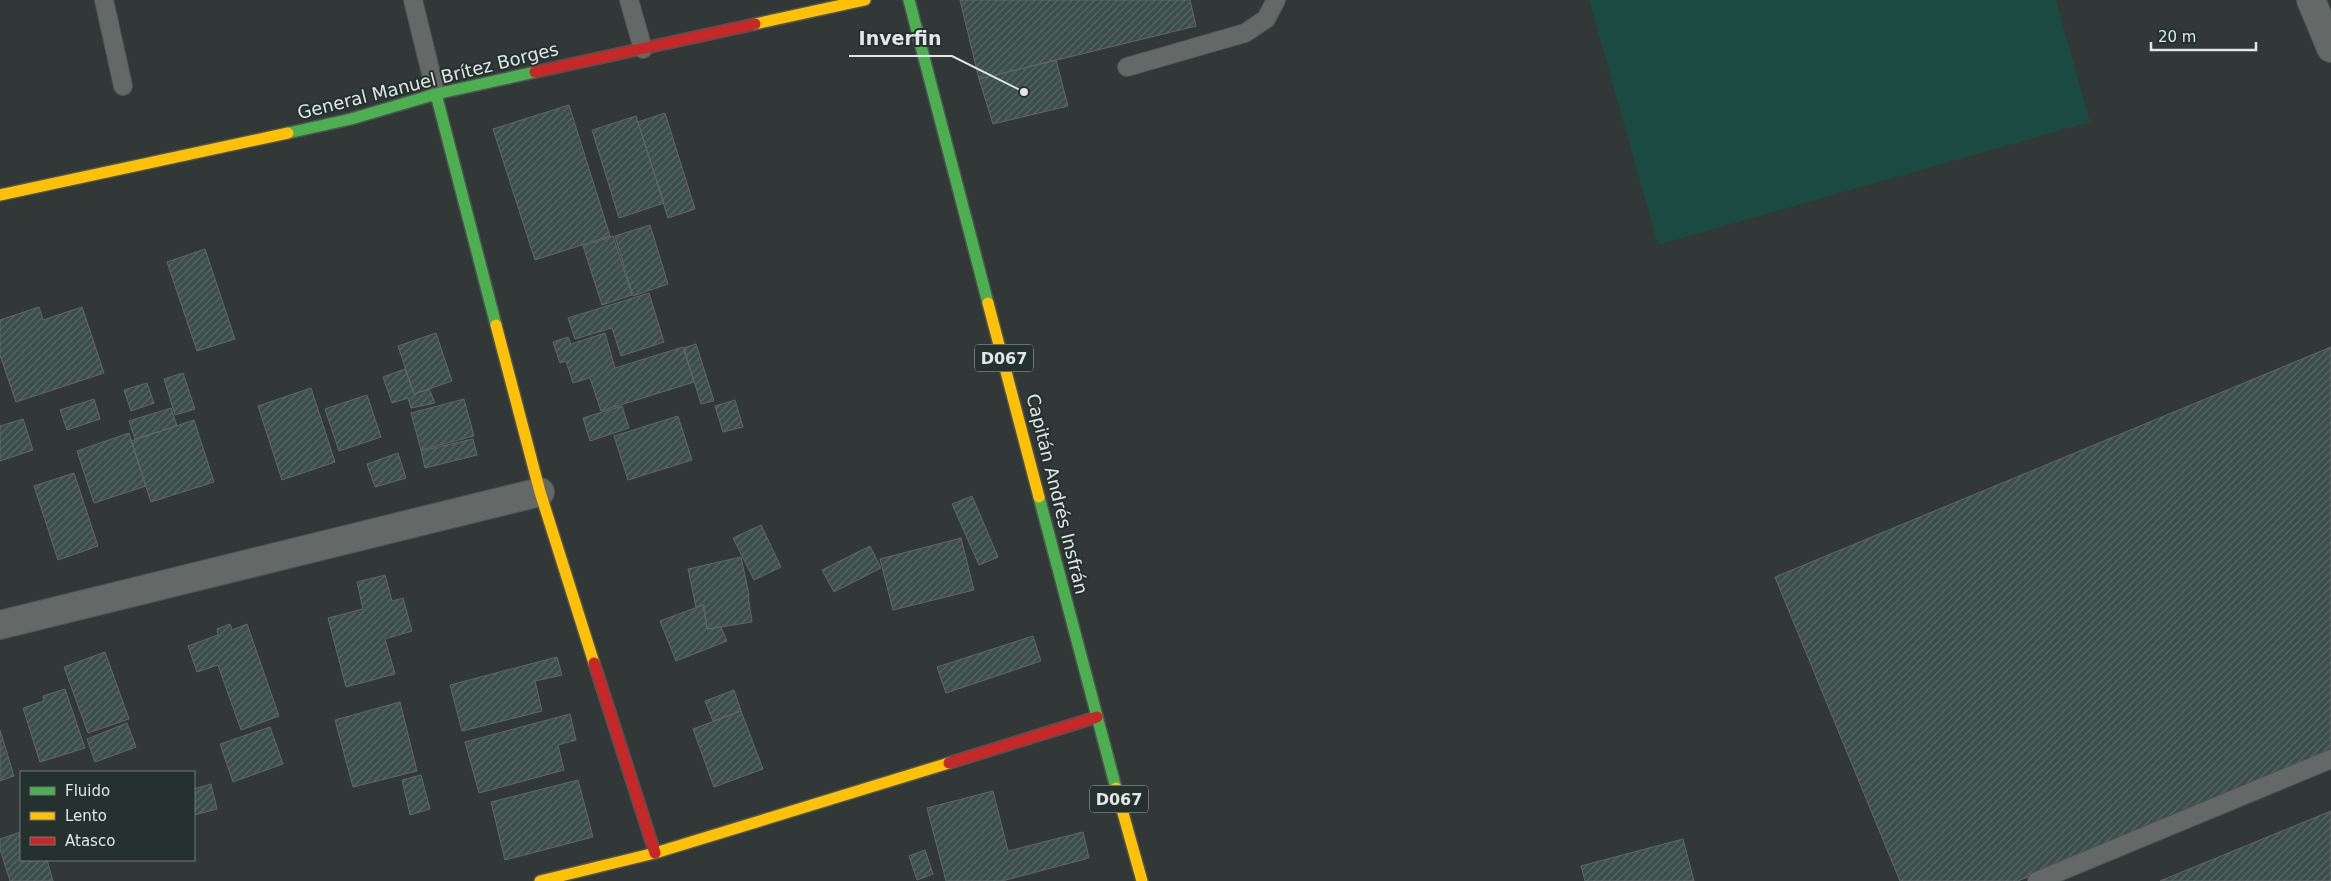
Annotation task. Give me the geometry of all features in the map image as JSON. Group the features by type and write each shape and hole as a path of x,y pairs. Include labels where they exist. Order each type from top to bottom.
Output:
{"street":[{"name":"General Manuel Brítez Borges","path":"0,195 351,119 436,94 865,0"},
{"name":"Capitán Andrés Insfrán","path":"909,0 966,209 1096,717 1142,881"},
{"path":"2311,0 2331,48"},
{"path":"436,94 540,492 655,852"},
{"path":"0,624 540,492"},
{"path":"540,881 655,852 1096,717"}],"lane":[{"path":"104,0 123,86"},
{"path":"413,0 436,94"},
{"path":"629,0 642,49"},
{"path":"781,0 784,18"},
{"path":"1127,67 1245,33 1266,19 1276,0"},
{"path":"2037,881 2331,759"}],"green space":[{"path":"1589,0 2056,0 2090,122 1658,245"}],"building":[{"path":"960,0 1190,0 1196,26 979,79"},
{"path":"1056,60 1068,106 993,124 979,79"},
{"path":"569,105 610,236 535,260 493,129"},
{"path":"665,113 695,209 668,218 638,122"},
{"path":"636,116 664,203 619,218 592,130"},
{"path":"650,225 668,284 633,296 615,236"},
{"path":"613,236 632,295 602,305 583,246"},
{"path":"205,249 235,339 197,351 167,262"},
{"path":"649,293 664,342 621,356 612,328 575,339 568,318"},
{"path":"39,307 43,320 82,307 104,373 16,402 0,355 0,320"},
{"path":"436,333 452,381 414,394 398,346"},
{"path":"605,333 615,368 683,347 694,382 601,411 590,378 573,383 566,361 560,363 553,342 568,337 571,344"},
{"path":"696,344 714,401 701,404 684,348"},
{"path":"2331,347 2331,752 2018,881 1900,881 1775,577"},
{"path":"405,369 414,394 429,389 435,403 411,408 408,398 392,403 383,377"},
{"path":"183,373 195,409 175,415 164,379"},
{"path":"147,383 154,403 131,411 124,390"},
{"path":"311,388 335,462 282,480 258,406"},
{"path":"367,395 381,437 339,451 325,409"},
{"path":"94,399 100,419 67,430 60,410"},
{"path":"464,399 474,436 421,450 411,413"},
{"path":"735,400 743,427 723,432 715,406"},
{"path":"622,406 629,428 590,441 583,418"},
{"path":"171,408 177,426 135,439 129,421"},
{"path":"678,416 692,460 628,480 614,436"},
{"path":"23,419 33,450 0,461 0,426"},
{"path":"194,420 214,482 151,502 131,441"},
{"path":"129,433 146,486 94,503 77,451"},
{"path":"473,439 477,455 425,468 421,451"},
{"path":"398,453 406,478 375,487 367,464"},
{"path":"74,473 98,546 58,560 34,486"},
{"path":"972,496 998,557 979,565 952,504"},
{"path":"761,525 781,567 754,580 733,538"},
{"path":"961,538 974,590 893,610 880,559"},
{"path":"870,546 881,568 834,592 822,570"},
{"path":"741,557 749,595 752,622 707,629 704,605 696,607 688,569"},
{"path":"385,575 392,601 403,598 412,631 385,639 395,674 346,687 328,618 363,609 357,582"},
{"path":"703,605 707,629 721,627 727,641 676,661 660,621"},
{"path":"230,624 232,630 247,624 279,716 241,730 218,665 197,672 188,646 218,635 217,629"},
{"path":"1033,636 1041,661 946,693 937,667"},
{"path":"105,652 129,719 88,733 64,667"},
{"path":"557,657 562,675 535,681 542,711 462,731 450,685"},
{"path":"65,689 85,748 40,762 23,708 44,701 43,696"},
{"path":"734,690 741,711 713,721 705,701"},
{"path":"400,702 417,771 353,787 335,720"},
{"path":"741,711 763,769 714,787 693,729"},
{"path":"570,714 576,740 558,745 564,770 479,793 465,742"},
{"path":"127,723 136,747 95,762 87,739"},
{"path":"270,727 283,764 233,782 220,744"},
{"path":"0,730 14,776 0,781"},
{"path":"421,775 430,809 410,815 402,780"},
{"path":"578,780 593,837 505,860 491,802"},
{"path":"211,784 217,809 195,815 195,789"},
{"path":"993,791 1008,851 1083,832 1089,858 1002,881 946,881 927,808"},
{"path":"2331,811 2331,881 2160,881"},
{"path":"20,832 20,861 47,861 53,881 10,881 0,849 0,839"},
{"path":"1683,839 1694,881 1585,881 1581,866"},
{"path":"925,850 933,874 917,880 909,856"}],"traffic: fast":[{"path":"909,0 988,303"},
{"path":"288,133 351,119 436,94 535,72"},
{"path":"436,94 496,325"},
{"path":"1039,497 1116,788"}],"traffic: slow":[{"path":"755,24 865,0"},
{"path":"0,195 288,133"},
{"path":"988,303 1039,497"},
{"path":"496,325 540,492 594,663"},
{"path":"540,881 655,853 949,763"},
{"path":"1116,788 1142,881"}],"traffic: jam":[{"path":"535,72 755,24"},
{"path":"594,663 655,853"},
{"path":"949,763 1097,717"}],"place":[{"name":"Inverfin","path":"1024,92"}]}
